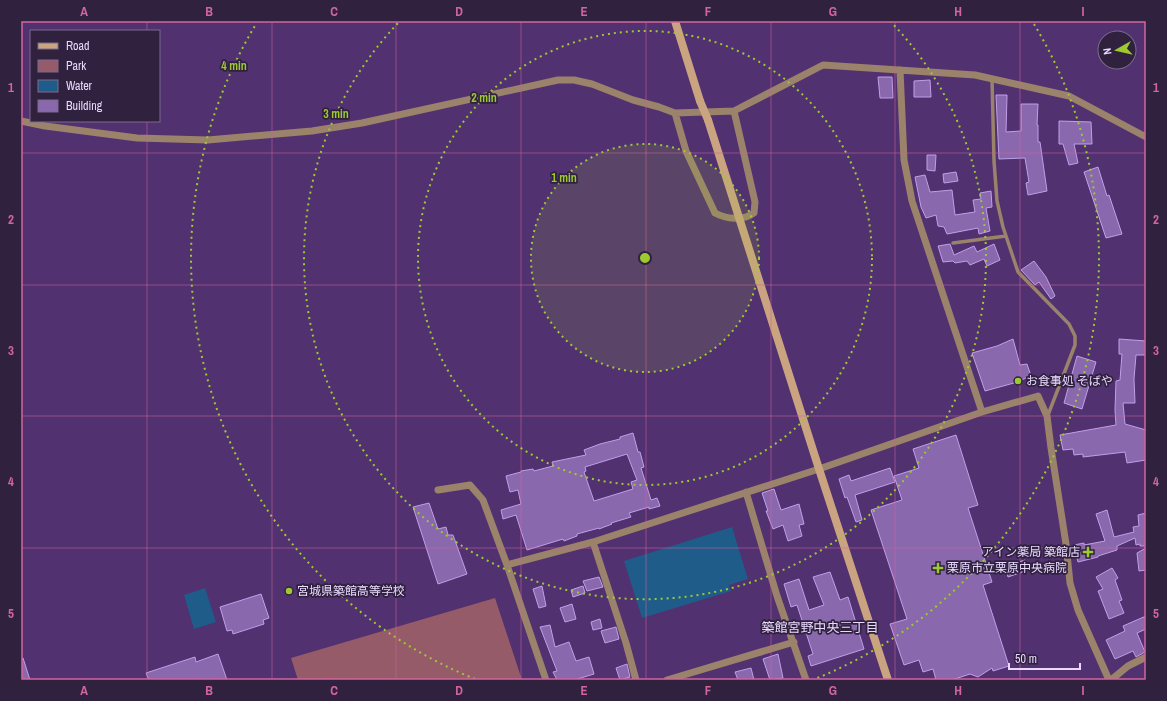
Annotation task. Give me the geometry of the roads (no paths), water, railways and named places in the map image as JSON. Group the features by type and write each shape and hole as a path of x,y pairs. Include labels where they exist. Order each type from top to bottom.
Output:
{"street":[{"path":"675,21 888,680"},
{"path":"21,121 45,126 137,138 208,140 334,128 558,80 574,80 592,84 633,100 675,113 734,111 823,65 975,75 1069,96 1146,138"},
{"path":"900,70 904,160 912,201 982,412"},
{"path":"675,113 686,151 715,213 726,217 738,218 750,216 754,213 755,202 734,111"},
{"path":"507,565 593,542 819,469 982,412 1038,396 1047,416 1066,544 1070,583 1078,610 1110,680 1128,666 1146,658"},
{"path":"438,490 470,485 483,500 546,680"},
{"path":"746,492 777,596 806,680"},
{"path":"593,542 626,643 636,680"},
{"path":"667,680 794,642"}],"lane":[{"path":"992,79 994,161 997,201 1006,236 1018,272 1069,324 1075,336 1075,346 1047,416"},
{"path":"953,243 1006,236"}],"water":[{"path":"732,527 748,579 729,585 731,591 642,618 624,561"},
{"path":"205,588 216,622 194,629 184,595"}],"place":[{"name":"お食事処 そばや","path":"1018,381"},
{"name":"アイン薬局 築館店","path":"1088,552"},
{"name":"栗原市立栗原中央病院","path":"938,568"},
{"name":"宮城県築館高等学校","path":"289,591"}],"district":[{"name":"築館宮野中央三丁目","path":"820,627"}]}
